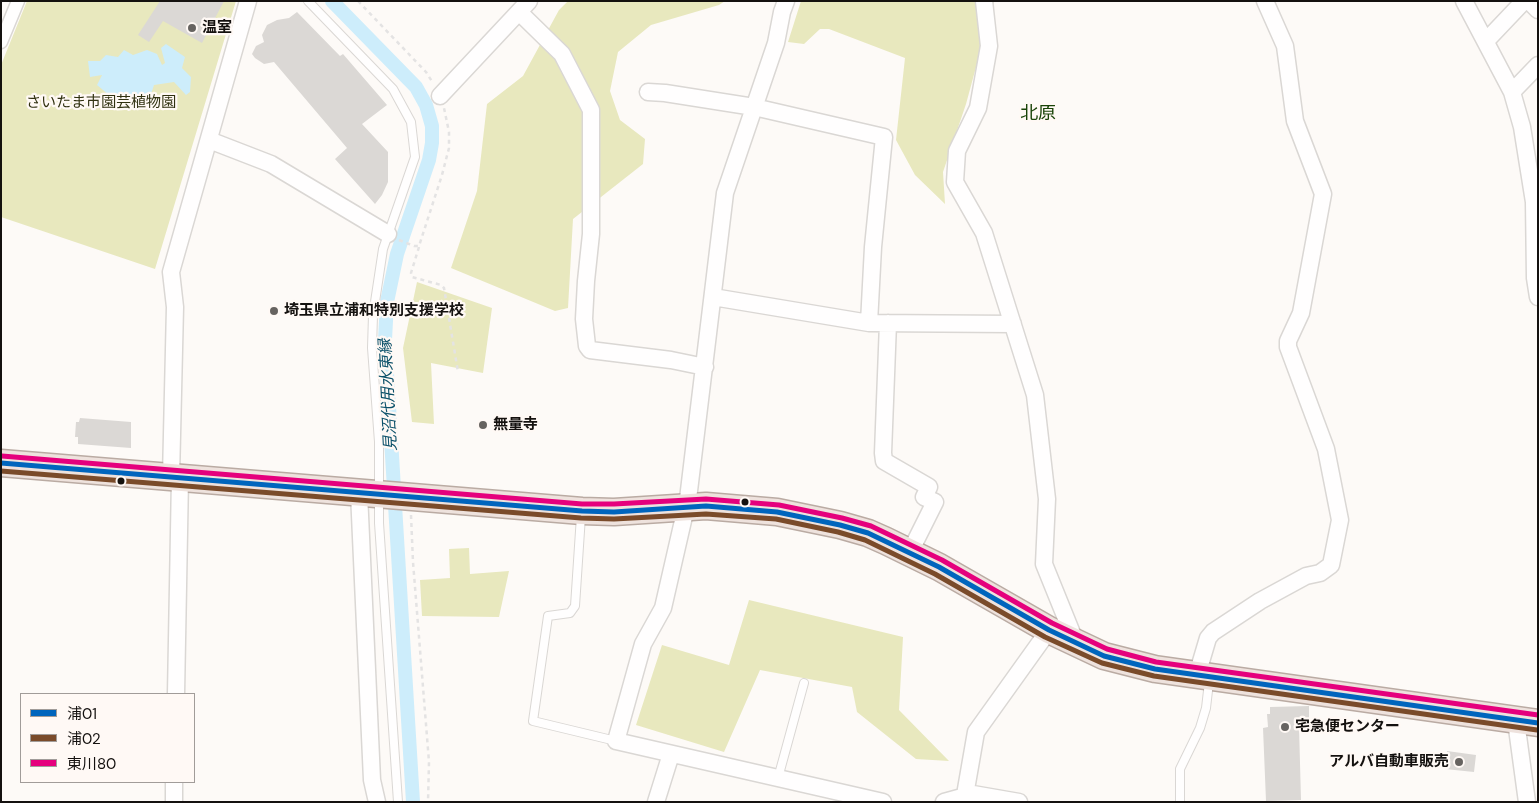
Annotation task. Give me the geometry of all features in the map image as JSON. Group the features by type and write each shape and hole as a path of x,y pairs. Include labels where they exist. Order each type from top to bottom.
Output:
{"highway":[{"path":"1,462 388,498 582,511 623,511 687,506 746,508 777,512 840,525 868,534 910,552 1049,630 1104,656 1155,669 1527,722"}],"street":[{"path":"1,42 18,1"},
{"path":"176,693 175,307 170,272 248,1"},
{"path":"786,1 776,43 725,193 687,506 664,608 643,644 616,741 883,802"},
{"path":"984,1 990,46 978,108 957,151 955,182 984,233 1035,395 1046,499 1044,564 1076,643"},
{"path":"1203,675 1208,638 1213,632 1260,601 1306,576 1320,573 1331,565 1340,520 1326,449 1288,347 1288,342 1301,313 1323,194 1295,121 1285,46 1265,1"},
{"path":"1464,1 1512,92 1522,127 1532,150 1536,201 1538,297"},
{"path":"1486,41 1524,1"},
{"path":"1529,1 1538,10"},
{"path":"440,96 524,6 562,54 591,110 591,234 584,319 587,346 590,350 704,366"},
{"path":"1512,92 1535,73"},
{"path":"648,92 754,107 884,137 872,247 869,323"},
{"path":"209,140 271,164 388,234"},
{"path":"713,297 869,323 1013,324"},
{"path":"888,323 884,461 929,487 924,497 934,502 910,552"},
{"path":"377,802 372,780 360,524 388,498"},
{"path":"965,795 976,732 1049,630"},
{"path":"1527,722 1527,802"},
{"path":"656,802 671,754"},
{"path":"174,783 174,802"},
{"path":"944,802 973,794 1019,802"}],"lane":[{"path":"308,1 393,89 411,122 414,157 382,249 373,315 372,348 379,442 388,498 379,523 398,802"},
{"path":"582,511 575,606 570,613 548,616 533,721 616,741"},
{"path":"360,524 379,523"},
{"path":"1180,802 1180,769 1200,728 1206,708 1203,675"},
{"path":"778,778 804,683"}],"path":[{"path":"419,246 411,273 412,277 441,285 444,288 458,372"},
{"path":"388,498 413,562 429,762 428,802"}],"green space":[{"name":"さいたま市園芸植物園","path":"27,1 236,1 155,269 1,217 1,65"},
{"path":"568,1 725,1 719,5 651,25 618,52 610,91 620,120 645,139 643,164 573,219 568,308 555,311 451,268 477,191 487,104 523,76 559,10"},
{"path":"801,1 994,1 966,104 943,172 945,204 915,175 896,140 905,58 829,29 820,29 804,44 788,42"},
{"path":"417,282 492,308 483,373 431,363 434,424 412,422 403,348"},
{"path":"469,548 470,574 509,571 499,617 422,616 420,580 450,578 449,549"},
{"path":"749,600 903,637 899,710 949,761 916,759 857,712 852,687 760,670 724,752 636,725 662,645 729,665"}],"water":[{"path":"166,44 185,57 182,68 191,77 190,92 186,95 174,82 154,85 147,106 112,101 109,95 97,85 102,75 90,77 88,61 100,61 106,55 118,57 124,50 133,55 147,50 157,54 162,65 165,63 161,48"}],"building":[{"name":"温室","path":"160,1 224,1 202,43 163,21 149,42 138,35"},
{"path":"297,12 340,56 343,54 387,105 362,124 388,152 388,182 375,204 335,159 347,148 274,62 264,64 252,54 256,46 264,42 262,35 267,25 277,20 289,18"},
{"path":"80,418 131,422 131,448 78,444 78,437 75,437 76,422 79,422"},
{"path":"1309,706 1309,726 1299,726 1301,800 1266,801 1263,728 1268,727 1267,714 1270,714 1270,707"},
{"path":"1447,751 1476,755 1474,772 1445,769"}],"waterway":[{"name":"見沼代用水東縁","path":"332,1 416,87 426,105 432,126 429,160 397,254 387,302 385,340 413,802"}],"transit line":[{"name":"東川80","path":"2,456 582,504 706,499 779,505 871,526 942,560 1052,623 1107,649 1156,662 1538,715"},
{"name":"浦01","path":"1,463 582,511 614,512 706,506 777,512 868,533 939,567 1049,630 1104,656 1155,669 1538,723"},
{"name":"浦02","path":"1,471 581,518 614,519 706,514 776,519 838,532 865,540 935,574 1045,637 1102,663 1154,676 1537,730"}],"place":[{"name":"温室","path":"192,28"},
{"name":"埼玉県立浦和特別支援学校","path":"274,311"},
{"name":"無量寺","path":"483,425"},
{"name":"宅急便センター","path":"1285,727"},
{"name":"アルバ自動車販売","path":"1459,762"}],"district":[{"name":"北原","path":"1038,114"}]}
